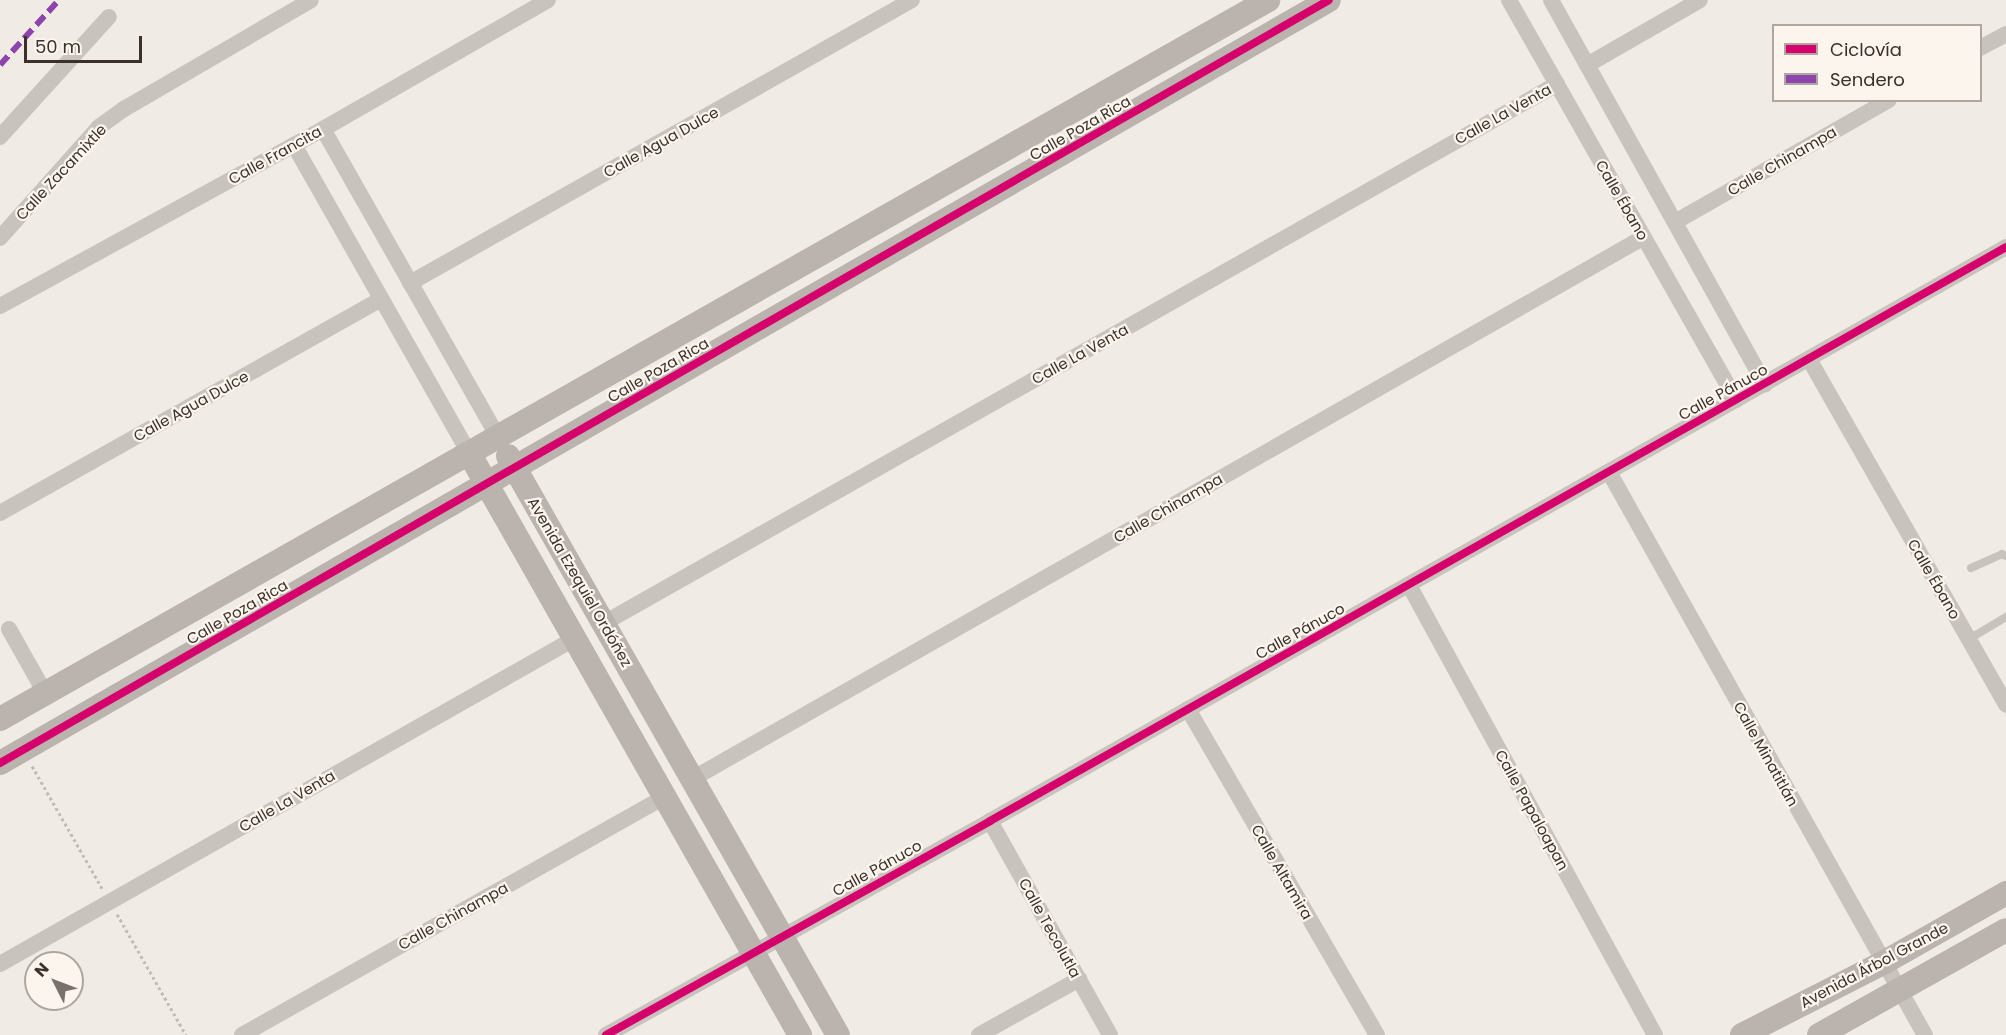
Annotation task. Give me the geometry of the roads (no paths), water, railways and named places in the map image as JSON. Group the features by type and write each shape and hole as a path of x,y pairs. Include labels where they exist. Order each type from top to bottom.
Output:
{"street":[{"name":"Calle Zacamixtle","path":"0,238 99,128 124,109 311,0"},
{"name":"Calle Francita","path":"0,306 323,129 548,0"},
{"name":"Calle Agua Dulce","path":"410,283 912,0"},
{"name":"Calle Poza Rica","path":"0,719 1268,0"},
{"name":"Calle Poza Rica","path":"0,763 1329,0"},
{"name":"Calle Ébano","path":"1509,0 1736,400"},
{"path":"1551,0 1765,384"},
{"path":"1587,65 1700,0"},
{"path":"0,136 109,17"},
{"path":"1982,47 2006,34"},
{"name":"Calle La Venta","path":"603,623 1557,84"},
{"name":"Calle Chinampa","path":"1675,222 1885,102"},
{"name":"Avenida Ezequiel Ordóñez","path":"323,129 838,1035"},
{"path":"294,145 800,1035"},
{"path":"990,158 1002,170 1005,186"},
{"path":"934,189 936,206 947,220"},
{"name":"Calle Chinampa","path":"692,779 1644,237"},
{"name":"Calle Pánuco","path":"606,1035 990,821 2006,247"},
{"name":"Calle Agua Dulce","path":"0,513 381,298"},
{"name":"Calle Ébano","path":"1809,359 2006,705"},
{"name":"Calle Minatitlán","path":"1609,472 1924,1035"},
{"name":"Calle Papaloapan","path":"1409,585 1654,1035"},
{"path":"9,629 38,697 50,713 54,733"},
{"name":"Calle La Venta","path":"0,964 574,639"},
{"name":"Calle Altamira","path":"1188,709 1377,1035"},
{"name":"Calle Chinampa","path":"242,1035 664,797"},
{"name":"Calle Tecolutla","path":"990,821 1110,1035"},
{"name":"Avenida Árbol Grande","path":"1742,1035 1883,963 2006,893"},
{"path":"1819,1035 2006,930"},
{"path":"979,1035 1079,979"}],"lane":[{"path":"1971,568 2002,554 2006,556"},
{"path":"1969,639 2006,617"}]}
